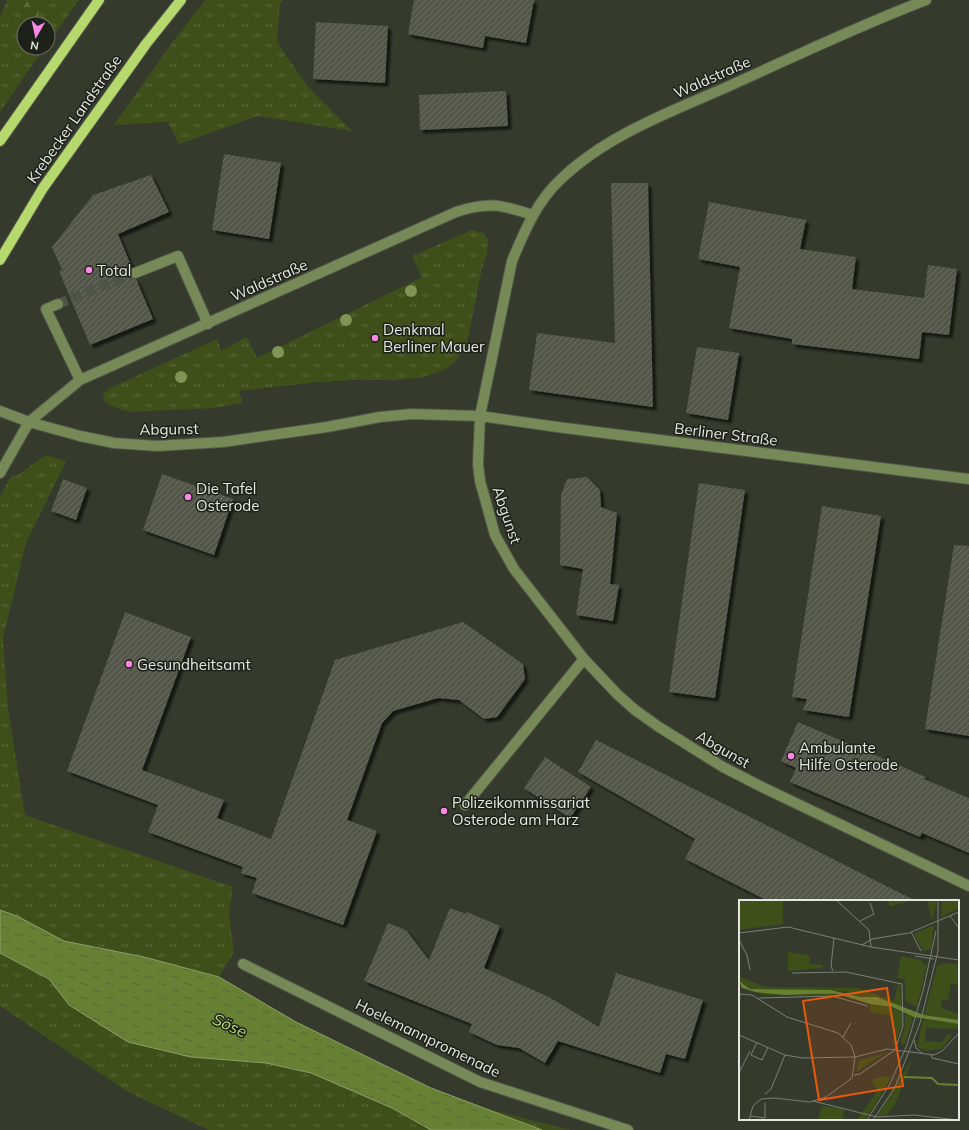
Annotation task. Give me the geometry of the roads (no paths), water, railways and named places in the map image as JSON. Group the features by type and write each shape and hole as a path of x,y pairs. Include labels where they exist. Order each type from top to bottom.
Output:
{"main road":[{"path":"0,141 98,0"},
{"name":"Krebecker Landstraße","path":"0,260 43,188 146,44 181,0"}],"street":[{"name":"Waldstraße","path":"480,416 512,261 533,215 546,195 561,179 584,160 614,140 677,109 875,19 926,0"},
{"name":"Waldstraße","path":"0,473 30,422 80,380 456,212 488,204 508,207 533,215"},
{"path":"135,273 178,256 208,324"},
{"path":"58,304 46,309 80,380"},
{"name":"Abgunst","path":"0,411 59,431 114,443 146,446 209,443 259,437 327,427 380,417 412,414 480,416 478,464 480,481 495,535 514,570 584,659 617,694 635,710 659,727 723,767 867,838 969,886"},
{"name":"Berliner Straße","path":"480,416 969,479"},
{"path":"465,805 584,659"},
{"name":"Hoelemannpromenade","path":"243,964 480,1082 628,1130"}],"water":[{"name":"Söse","path":"0,910 17,916 64,941 144,957 219,977 296,1022 431,1088 542,1130 431,1130 392,1108 311,1073 266,1063 191,1057 128,1042 69,1005 49,979 0,953"}],"tunnel":[{"path":"58,304 135,273"}],"place":[{"name":"Total","path":"89,270"},
{"name":"Denkmal Berliner Mauer","path":"375,338"},
{"name":"Die Tafel Osterode","path":"188,497"},
{"name":"Gesundheitsamt","path":"129,664"},
{"name":"Ambulante Hilfe Osterode","path":"791,756"},
{"name":"Polizeikommissariat Osterode am Harz","path":"444,811"}]}
